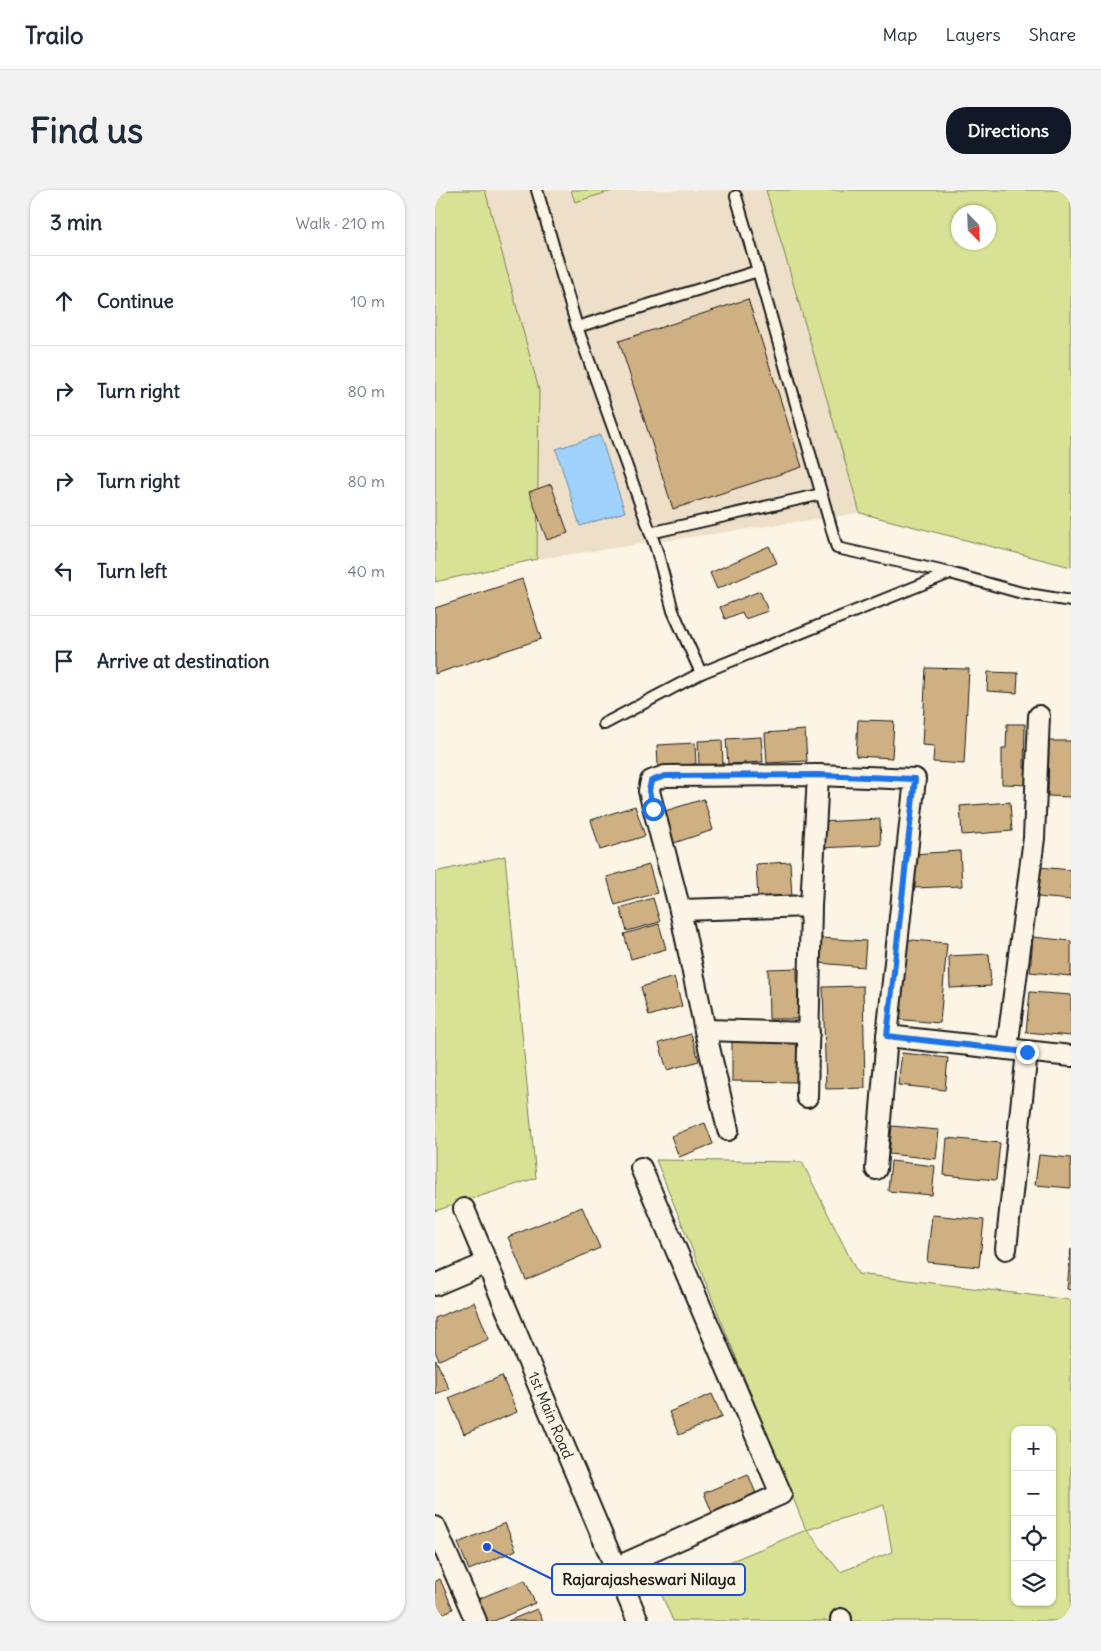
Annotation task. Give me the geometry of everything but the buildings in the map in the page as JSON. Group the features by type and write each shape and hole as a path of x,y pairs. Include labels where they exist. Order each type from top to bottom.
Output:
{"street":[{"path":"1007,1049 1034,838 1039,716"},
{"path":"807,1097 811,906 818,775"},
{"path":"728,1130 680,910 649,791 651,781 665,776 818,775 915,779 887,1036 876,1168"},
{"path":"680,910 811,906"},
{"path":"705,1030 809,1033"},
{"path":"887,1036 1071,1056"},
{"path":"1006,1249 1027,1052"},
{"path":"615,1568 781,1494 641,1168"},
{"name":"1st Main Road","path":"464,1210 638,1621"},
{"path":"435,1285 487,1263"},
{"path":"435,1527 476,1621"}],"lane":[{"path":"537,190 577,327 650,533 673,611 701,674"},
{"path":"735,196 837,548 950,573 1022,593 1071,601"},
{"path":"577,327 758,271"},
{"path":"650,533 822,494"},
{"path":"604,724 701,674 950,573"}],"shaded area":[{"path":"485,190 766,190 860,513 537,559 539,390"}],"green space":[{"path":"435,190 485,190 539,390 537,559 435,582"},
{"path":"571,190 615,190 575,202"},
{"path":"766,190 1071,190 1071,567 860,513"},
{"path":"505,856 536,1178 435,1211 435,872"},
{"path":"656,1160 802,1162 858,1274 1071,1300 1071,1621 673,1621 660,1591 806,1530","holes":["884,1505 892,1552 840,1572 807,1530"]}],"water":[{"path":"600,435 625,512 580,526 556,449"}],"place":[{"name":"Rajarajasheswari Nilaya","path":"487,1547"}],"route":[{"path":"653,809 649,791 651,781 665,776 818,775 915,779 887,1036 1027,1052"}]}
